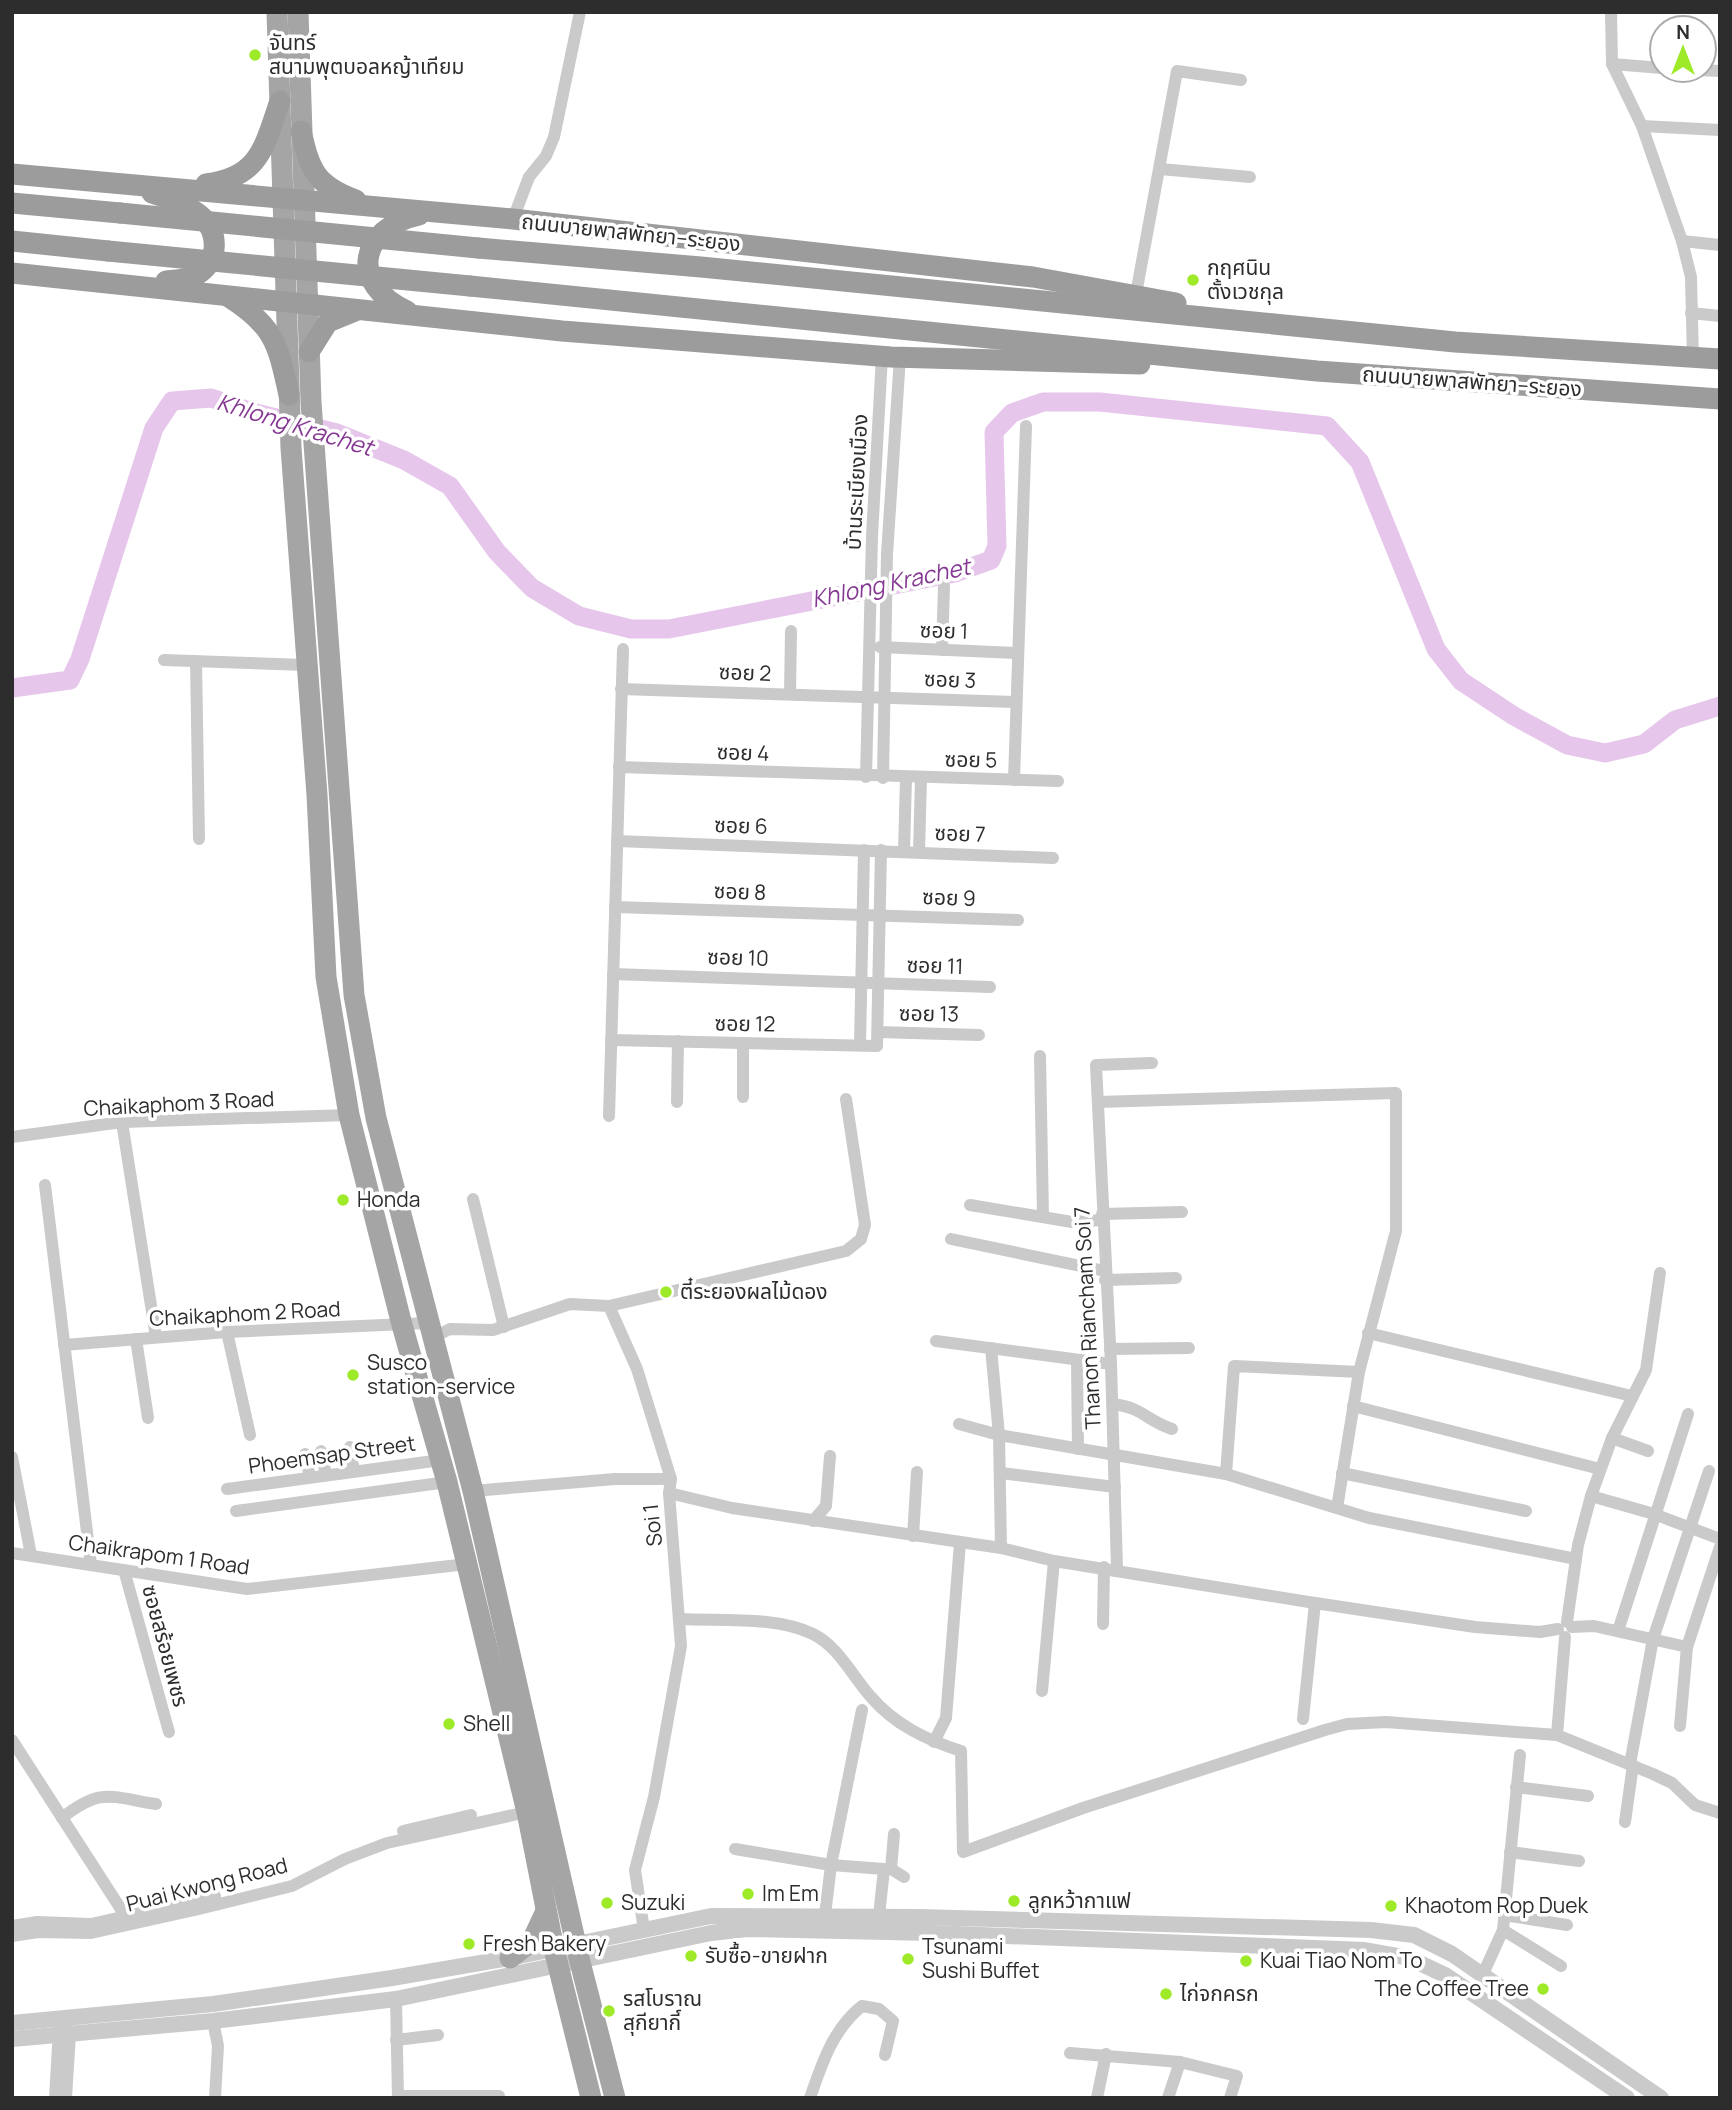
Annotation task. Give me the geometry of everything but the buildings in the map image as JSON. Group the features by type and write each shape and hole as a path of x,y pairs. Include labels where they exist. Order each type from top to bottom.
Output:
{"highway":[{"path":"172,187 225,181 247,171 260,156 280,101"},
{"path":"301,131 308,162 316,177 343,196 372,207"},
{"name":"ถนนบายพาสพัทยา–ระยอง","path":"12,174 172,187 426,214 513,219 1033,277 1136,295 1246,321"},
{"path":"127,184 176,201 200,214 209,223 215,242 211,260 196,276 136,285"},
{"name":"ถนนบายพาสพัทยา–ระยอง","path":"12,203 1455,342 1720,359"},
{"path":"415,314 383,297 370,274 368,256 372,242 394,222 426,214"},
{"name":"ถนนบายพาสพัทยา–ระยอง","path":"12,241 1224,362 1720,399"},
{"name":"ถนนบายพาสพัทยา–ระยอง","path":"12,273 562,331 891,357 1108,364 1224,362"},
{"path":"226,295 268,328 277,343 289,401"},
{"path":"309,352 328,321 360,310"}],"main road":[{"path":"277,12 280,101 307,303 333,743 354,995 376,1118 473,1491 578,1953 615,2098"},
{"path":"298,12 301,131 286,300 291,448 317,795 326,977 349,1115 402,1325 447,1482 526,1808 556,1958 592,2098"},
{"path":"510,1958 532,1941 546,1911"}],"street":[{"path":"513,219 529,177 546,156 554,137 580,12"},
{"path":"1611,12 1612,64 1642,126 1682,241 1691,277 1693,358"},
{"path":"1612,64 1648,67"},
{"path":"1136,295 1177,71 1241,80"},
{"path":"1642,126 1720,130"},
{"path":"1160,169 1251,177"},
{"path":"1682,241 1720,245"},
{"path":"1691,313 1720,316"},
{"name":"บ้านระเบียงเมือง","path":"866,777 872,536 891,357"},
{"name":"บ้านระเบียงเมือง","path":"883,778 891,357"},
{"path":"1014,780 1016,653 1026,426"},
{"path":"872,536 888,537"},
{"path":"871,584 886,584"},
{"path":"942,650 944,586"},
{"path":"790,694 791,631"},
{"name":"ซอย 1","path":"869,647 1016,653"},
{"path":"609,1116 622,649"},
{"path":"163,660 306,665"},
{"path":"196,662 199,839"},
{"name":"ซอย 2","path":"621,688 884,697"},
{"name":"ซอย 3","path":"884,697 1015,702"},
{"name":"ซอย 4","path":"619,768 883,778"},
{"name":"ซอย 5","path":"883,778 1058,782"},
{"path":"904,851 906,778"},
{"path":"919,852 921,778"},
{"name":"ซอย 6","path":"617,841 864,850"},
{"path":"860,1045 864,850"},
{"name":"ซอย 7","path":"864,850 1053,858"},
{"path":"878,1032 881,850"},
{"name":"ซอย 8","path":"615,907 879,915"},
{"name":"ซอย 9","path":"879,915 1018,920"},
{"name":"ซอย 10","path":"613,974 878,983"},
{"name":"ซอย 11","path":"878,983 990,987"},
{"name":"ซอย 12","path":"611,1040 877,1046 878,1032"},
{"name":"ซอย 13","path":"878,1032 979,1035"},
{"path":"677,1102 678,1041"},
{"path":"743,1043 743,1097"},
{"path":"1040,1056 1043,1217"},
{"name":"Thanon Riancham Soi 7","path":"1103,1624 1115,1487 1096,1065 1152,1063"},
{"path":"1098,1102 1396,1093 1396,1231 1359,1373 1337,1508"},
{"path":"430,1331 493,1330 570,1304 609,1306 823,1259 846,1251 861,1239 865,1225 846,1099"},
{"name":"Chaikaphom 3 Road","path":"12,1137 122,1122 349,1115"},
{"path":"122,1122 156,1337"},
{"path":"45,1185 91,1565"},
{"path":"473,1199 504,1326"},
{"path":"970,1205 1072,1222 1102,1217 1182,1212"},
{"path":"951,1239 1105,1275 1176,1278"},
{"path":"1557,1735 1566,1629 1576,1559 1600,1469 1648,1362 1660,1273"},
{"name":"Soi 1","path":"609,1306 637,1369 671,1479 669,1493 681,1619 681,1646 654,1797 635,1870 644,1930"},
{"name":"Chaikaphom 2 Road","path":"64,1345 227,1332 402,1325 430,1331"},
{"path":"227,1332 250,1435"},
{"path":"1368,1333 1632,1396"},
{"path":"136,1339 148,1418"},
{"path":"936,1341 1077,1362 1111,1364"},
{"path":"991,1348 1001,1473 1001,1548"},
{"path":"1110,1349 1189,1348"},
{"path":"1077,1362 1078,1449"},
{"path":"1226,1474 1234,1366 1359,1373"},
{"path":"1113,1404 1140,1410 1157,1424 1172,1429"},
{"path":"1353,1406 1600,1469"},
{"path":"1618,1631 1688,1414"},
{"path":"959,1424 1078,1449 1226,1474 1369,1518 1576,1559"},
{"path":"1612,1438 1648,1451"},
{"path":"350,1447 354,1471"},
{"path":"321,1451 326,1475"},
{"path":"305,1454 310,1477"},
{"path":"813,1521 826,1506 830,1455"},
{"path":"12,1457 31,1555"},
{"name":"Phoemsap Street","path":"227,1489 441,1460"},
{"path":"1625,1822 1631,1764 1653,1639 1709,1471"},
{"path":"913,1536 918,1472"},
{"path":"1001,1473 1115,1487"},
{"path":"1342,1473 1526,1511"},
{"path":"473,1491 615,1479 671,1479"},
{"path":"276,1482 279,1504"},
{"path":"236,1511 447,1482"},
{"path":"669,1493 732,1508 1001,1548 1054,1560 1315,1603 1475,1627 1531,1631 1594,1626 1687,1647"},
{"path":"1591,1496 1654,1514 1720,1539"},
{"path":"934,1742 946,1718 960,1543"},
{"path":"1679,1726 1687,1647 1720,1546"},
{"name":"Chaikrapom 1 Road","path":"12,1553 247,1589 467,1564"},
{"path":"1042,1691 1054,1560"},
{"name":"ซอยสร้อยเพชร","path":"124,1570 169,1732"},
{"path":"1303,1719 1315,1603"},
{"path":"681,1619 771,1624 800,1628 816,1635 830,1646 890,1716 934,1742 961,1751 963,1852 1083,1808 1347,1724 1386,1722 1557,1735 1672,1783 1695,1805 1720,1813"},
{"path":"825,1916 831,1865 862,1710"},
{"path":"12,1740 126,1917"},
{"path":"1483,1974 1503,1930 1520,1755"},
{"path":"1516,1787 1588,1796"},
{"path":"62,1818 81,1803 112,1794 156,1804"},
{"name":"Puai Kwong Road","path":"12,1926 37,1922 91,1924 288,1880 377,1838 526,1808"},
{"name":"Puai Kwong Road","path":"12,1936 38,1932 91,1933 292,1886 345,1859 387,1843 526,1808"},
{"path":"879,1916 894,1834"},
{"path":"735,1849 831,1865 888,1869 904,1877"},
{"path":"1510,1852 1579,1861"},
{"path":"578,1953 644,1930 711,1916 879,1916 1081,1921 1334,1928 1414,1935 1483,1974 1661,2098"},
{"path":"1504,1916 1567,1925"},
{"path":"1080,1940 1081,1921"},
{"path":"12,2023 63,2029 212,2021 396,1999 578,1953 747,1929 1365,1951 1409,1958 1445,1975 1627,2098"},
{"path":"1503,1930 1561,1966"},
{"path":"12,2039 213,2004 510,1958 556,1958"},
{"path":"396,1999 398,2097 499,2096"},
{"path":"810,2098 823,2060 845,2020 862,2007 879,2009 893,2021 885,2054"},
{"path":"212,2021 218,2046 215,2098"},
{"path":"55,2098 63,2029"},
{"path":"63,2029 66,2098"},
{"path":"396,2040 438,2035"},
{"path":"1070,2053 1180,2062 1237,2076 1230,2098"},
{"path":"1097,2098 1106,2054"},
{"path":"1168,2098 1180,2062"}],"waterway":[{"name":"Khlong Krachet","path":"12,688 70,680 80,659 154,428 172,401 211,398 252,412 337,433 404,460 450,486 497,552 532,588 579,616 631,629 669,629 955,573 991,560 997,546 994,432 1012,413 1043,402 1100,402 1327,426 1360,462 1436,649 1461,681 1514,716 1567,745 1605,753 1644,744 1675,720 1720,706"}],"place":[{"name":"จันทร์ สนามพุตบอลหญ้าเทียม","path":"255,55"},
{"name":"กฤศนิน ตั้งเวชกุล","path":"1193,280"},
{"name":"Honda","path":"343,1200"},
{"name":"ตี๋ระยองผลไม้ดอง","path":"666,1292"},
{"name":"Susco station-service","path":"353,1375"},
{"name":"Shell","path":"449,1724"},
{"name":"Im Em","path":"748,1894"},
{"name":"ลูกหว้ากาแฟ","path":"1014,1901"},
{"name":"Suzuki","path":"607,1903"},
{"name":"Khaotom Rop Duek","path":"1391,1906"},
{"name":"Fresh Bakery","path":"469,1944"},
{"name":"รับซื้อ-ขายฝาก","path":"691,1956"},
{"name":"Tsunami Sushi Buffet","path":"908,1959"},
{"name":"Kuai Tiao Nom To","path":"1246,1961"},
{"name":"The Coffee Tree","path":"1543,1989"},
{"name":"ไก่จกครก","path":"1166,1994"},
{"name":"รสโบราณ สุกียากี์","path":"609,2011"}]}
